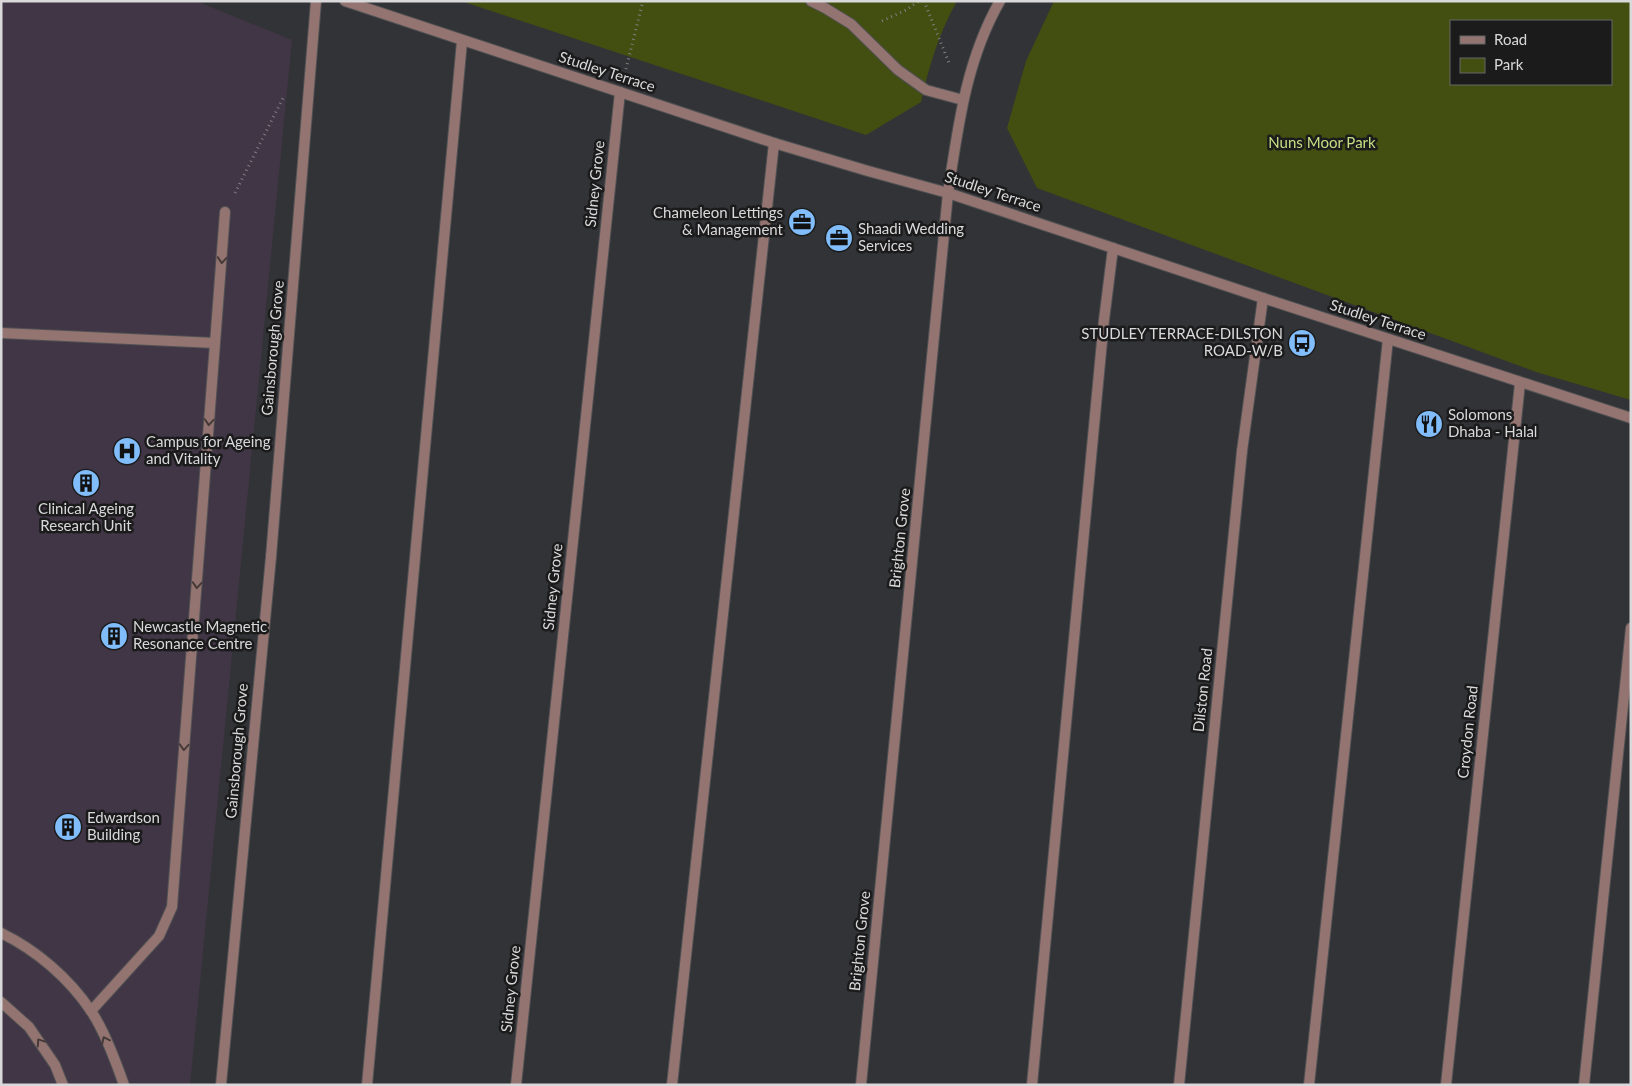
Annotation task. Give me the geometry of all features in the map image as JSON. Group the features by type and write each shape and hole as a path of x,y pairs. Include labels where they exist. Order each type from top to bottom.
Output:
{"street":[{"name":"Gainsborough Grove","path":"220,1085 271,557 316,1"},
{"name":"Studley Terrace","path":"345,1 774,143 868,172 948,193 1631,418"},
{"path":"811,1 851,24 898,70 926,90 963,100"},
{"name":"Brighton Grove","path":"861,1085 948,193 963,100 974,61 991,17 1000,1"},
{"path":"367,1085 462,41"},
{"name":"Sidney Grove","path":"516,1085 620,92"},
{"path":"672,1085 774,143"},
{"path":"91,1011 159,936 172,907 225,212"},
{"path":"1032,1085 1103,330 1113,248"},
{"name":"Dilston Road","path":"1179,1085 1242,451 1263,298"},
{"path":"1,333 215,344"},
{"path":"1309,1085 1388,339"},
{"name":"Croydon Road","path":"1446,1085 1520,383"},
{"path":"1584,1085 1631,628"},
{"path":"1,933 55,969 91,1011 116,1062 124,1085"},
{"path":"1,1002 29,1027 55,1064 63,1085"}],"path":[{"path":"620,92 643,1"},
{"path":"859,32 906,10 919,1"},
{"path":"924,1 949,64"},
{"path":"225,212 287,90"}],"shaded area":[{"name":"Campus for Ageing and Vitality","path":"1,1 196,1 292,40 190,1085 1,1085"}],"green space":[{"path":"461,1 957,1 935,50 921,102 866,135"},
{"name":"Nuns Moor Park","path":"1054,1 1631,1 1631,400 1536,372 1037,188 1007,128 1026,61"}],"place":[{"name":"Chameleon Lettings & Management","path":"802,222"},
{"name":"Shaadi Wedding Services","path":"839,238"},
{"name":"STUDLEY TERRACE-DILSTON ROAD-W/B","path":"1302,343"},
{"name":"Solomons Dhaba - Halal","path":"1429,424"},
{"name":"Campus for Ageing and Vitality","path":"127,451"},
{"name":"Clinical Ageing Research Unit","path":"86,483"},
{"name":"Newcastle Magnetic Resonance Centre","path":"114,636"},
{"name":"Edwardson Building","path":"68,827"}]}
